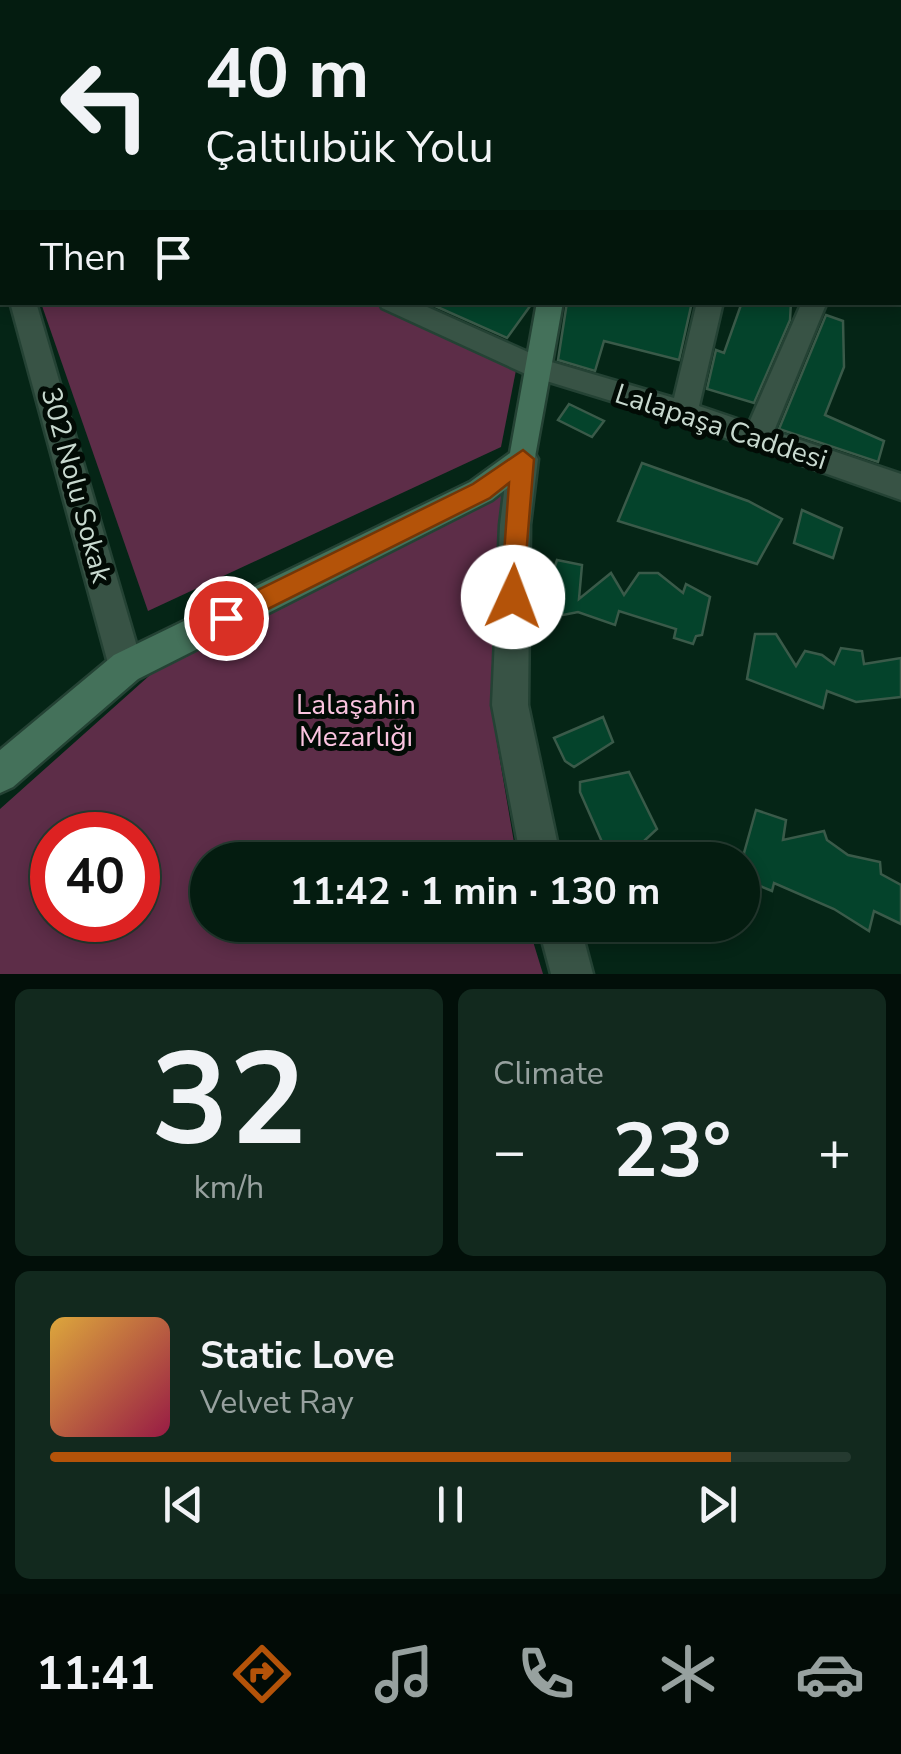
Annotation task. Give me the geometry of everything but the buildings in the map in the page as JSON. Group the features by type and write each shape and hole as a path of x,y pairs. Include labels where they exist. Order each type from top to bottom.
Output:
{"main road":[{"path":"0,774 126,667 482,491 523,459 550,305"}],"street":[{"name":"302 Nolu Sokak","path":"24,305 126,667"},
{"name":"Lalapaşa Caddesi","path":"399,305 540,369 684,412 901,487"},
{"path":"684,412 709,305"},
{"path":"757,437 814,305"},
{"path":"523,459 515,525 510,705 538,842"},
{"path":"564,942 572,974"}],"green space":[{"path":"42,305 380,305 517,365 501,447 148,611"},
{"name":"Lalaşahin Mezarlığı","path":"507,491 496,737 514,842 190,842 190,942 533,942 543,974 0,974 0,809 168,659"}],"route":[{"path":"226,618 482,491 523,459 515,525 513,597"}]}
